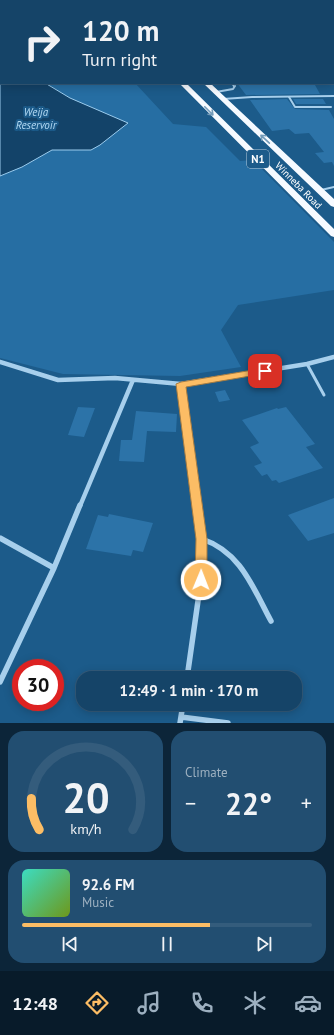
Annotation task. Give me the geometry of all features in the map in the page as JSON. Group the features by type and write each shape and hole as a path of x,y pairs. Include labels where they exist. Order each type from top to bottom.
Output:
{"highway":[{"name":"Winneba Road","path":"183,84 334,234"},
{"name":"Winneba Road","path":"207,84 334,204"}],"street":[{"path":"223,99 334,96"},
{"path":"0,362 58,380 115,378 181,384 307,364 334,357"},
{"path":"0,682 54,568 133,380"},
{"path":"181,384 202,539 201,580 188,671"},
{"path":"0,538 54,568"},
{"path":"202,539 218,545 236,562 245,575 270,621"},
{"path":"181,720 228,723"}],"lane":[{"path":"216,92 233,89 235,86 233,84"},
{"path":"289,97 295,107 331,107"},
{"path":"319,190 334,188"},
{"path":"307,364 324,396"}],"shaded area":[{"path":"47,84 136,84 173,124 206,127 240,161 253,160 334,242 334,290 238,305 221,330 241,367 180,376 63,374 0,358 0,176 22,167 52,150 91,150 70,98"}],"water":[{"name":"Weija Reservoir","path":"0,84 47,84 70,98 128,123 100,145 91,150 52,150 22,167 0,176"}],"building":[{"path":"238,84 309,84 315,85 320,94 246,95"},
{"path":"287,99 295,109 329,110 334,119 334,166 332,162 324,163 315,153 324,152 309,133 295,134 289,129 272,131 250,100"},
{"path":"293,99 323,99 326,104 296,104"},
{"path":"225,390 230,400 219,402 215,392"},
{"path":"78,407 95,408 84,437 68,435"},
{"path":"286,407 315,444 306,447 323,468 279,483 276,480 272,481 267,474 262,476 254,466 262,463 250,447 259,443 242,420 277,408"},
{"path":"136,411 177,414 176,432 147,431 144,462 119,461 121,440 132,440"},
{"path":"334,498 334,533 308,541 288,515"},
{"path":"109,514 153,523 143,552 133,550 131,556 86,549 98,515 108,517"}],"route":[{"path":"201,580 202,539 181,384 265,371"}]}
